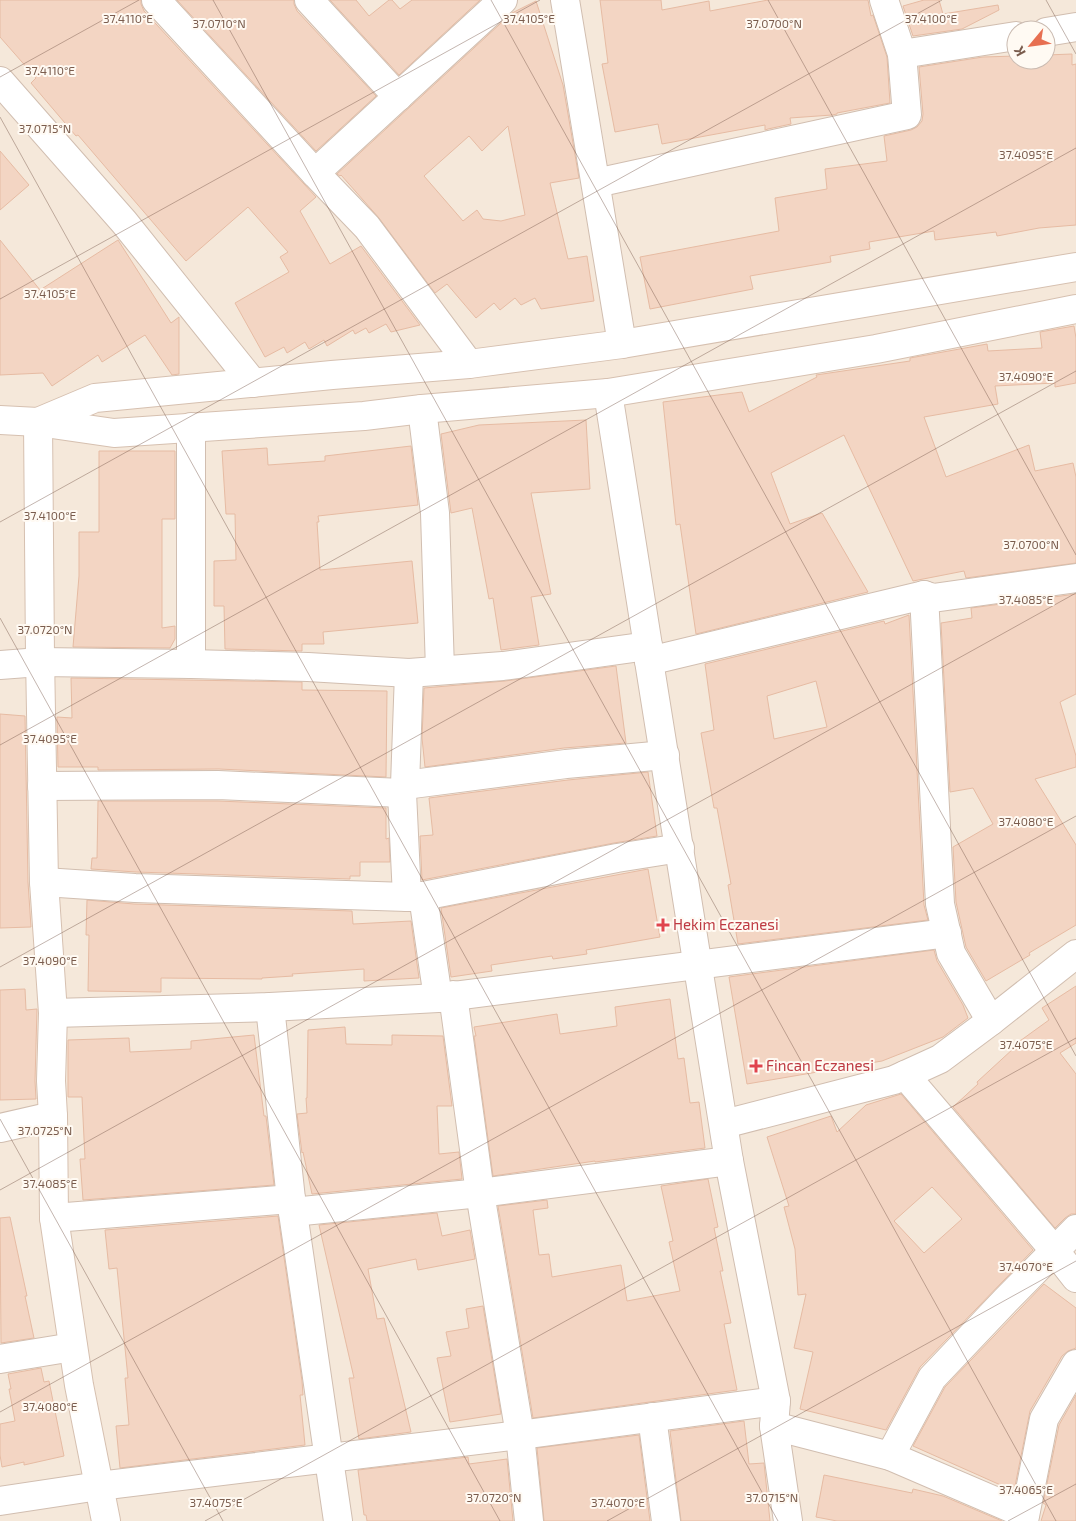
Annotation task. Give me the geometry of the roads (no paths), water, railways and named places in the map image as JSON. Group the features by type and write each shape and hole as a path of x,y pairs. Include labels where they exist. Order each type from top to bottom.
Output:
{"street":[{"path":"156,0 367,227 469,364"},
{"path":"309,0 398,97"},
{"path":"315,173 503,0"},
{"path":"565,0 622,344"},
{"path":"596,183 907,115 902,54 884,0"},
{"path":"1056,30 1076,27"},
{"path":"902,54 1006,38"},
{"path":"0,81 124,222 253,383"},
{"path":"38,422 95,398 469,364 622,344 1076,267"},
{"path":"0,420 38,422 114,433 364,416 422,409 608,393 876,349 1076,309"},
{"path":"608,393 729,1161 775,1413 788,1521"},
{"path":"422,409 435,512 440,670"},
{"path":"38,422 42,786 44,882 53,1013 51,1081 54,1218 79,1385 106,1521"},
{"path":"191,428 191,664"},
{"path":"0,665 40,662 191,664 308,667 409,673 503,666 649,654 924,595 933,598 1076,578"},
{"path":"924,595 940,904 951,954 991,1021"},
{"path":"409,673 404,789 415,896 446,996 520,1435 529,1521"},
{"path":"42,786 218,785 404,789 566,764 665,755"},
{"path":"44,882 135,888 415,896 680,848"},
{"path":"53,1013 270,1007 446,996 947,933"},
{"path":"724,1124 894,1080 905,1075 940,1058 991,1021 1076,954"},
{"path":"270,1007 292,1206 338,1521"},
{"path":"905,1075 1076,1278"},
{"path":"0,1128 53,1116"},
{"path":"54,1218 292,1206 480,1193 729,1161"},
{"path":"890,1456 932,1378 1076,1229"},
{"path":"0,1359 73,1347"},
{"path":"0,1501 99,1486 520,1435 652,1417 775,1413 890,1456 1024,1517 1044,1419 1076,1364"},
{"path":"652,1417 666,1521"}],"place":[{"name":"Hekim Eczanesi","path":"663,925"},
{"name":"Fincan Eczanesi","path":"756,1066"}]}
